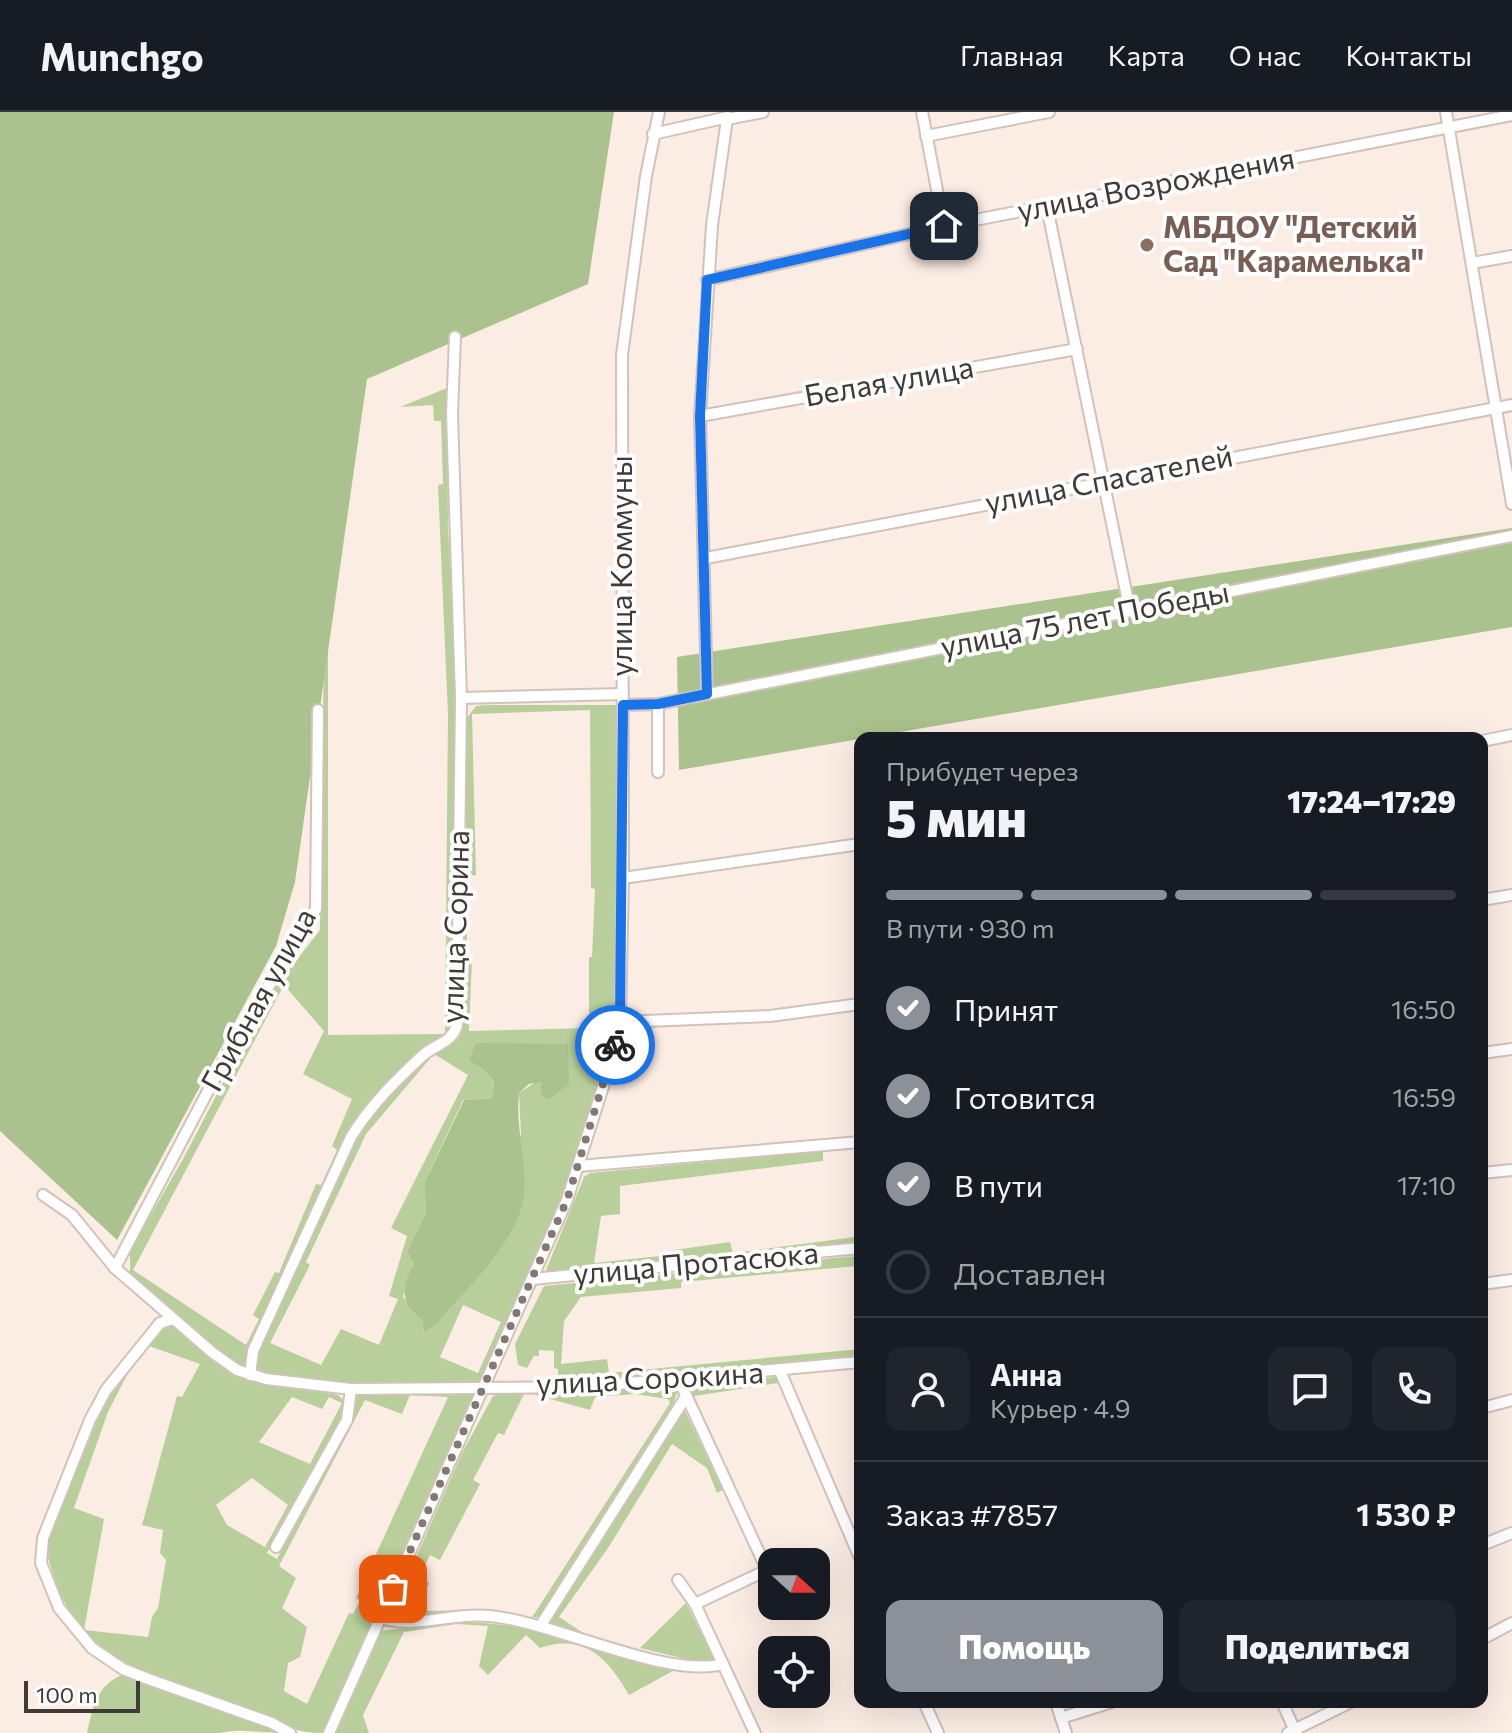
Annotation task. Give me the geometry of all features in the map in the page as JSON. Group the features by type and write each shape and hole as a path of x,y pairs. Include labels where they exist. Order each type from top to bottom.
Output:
{"street":[{"name":"улица Коммуны","path":"329,1733 486,1386 579,1166 620,1022 623,878 622,355 653,134 659,112"},
{"path":"653,134 728,116 763,112"},
{"path":"922,112 944,226"},
{"path":"926,136 1049,112"},
{"path":"1446,112 1512,504"},
{"name":"улица Возрождения","path":"707,280 944,226 1512,115"},
{"path":"707,694 706,558 700,416 707,280 728,116"},
{"path":"1047,207 1130,611"},
{"path":"1472,263 1512,256"},
{"name":"улица Сорина","path":"250,1375 253,1351 351,1137 373,1105 425,1053 449,1041 457,1026 461,698 452,414 455,337"},
{"name":"Белая улица","path":"700,416 1077,349"},
{"name":"улица Спасателей","path":"706,558 1512,405"},
{"name":"улица 75 лет Победы","path":"461,698 623,699 658,704 1512,536"},
{"path":"658,704 658,772"},
{"name":"Грибная улица","path":"115,1268 229,1051 316,909 318,710"},
{"path":"1488,740 1512,735"},
{"path":"623,878 854,845"},
{"path":"1488,899 1512,895"},
{"path":"620,1022 770,1016 854,1005"},
{"path":"1488,1052 1512,1049"},
{"path":"579,1166 854,1143"},
{"path":"1488,1172 1512,1170"},
{"name":"улица Сорокина","path":"43,1195 72,1215 115,1268 173,1319 224,1362 250,1375 351,1389 584,1387 854,1363"},
{"name":"улица Протасюка","path":"532,1279 854,1249"},
{"path":"1488,1283 1512,1280"},
{"path":"173,1319 160,1323 106,1390 46,1529 40,1550 41,1563 59,1608 92,1648 123,1669 272,1723 290,1733"},
{"path":"780,1371 854,1544"},
{"path":"679,1380 767,1570 695,1604"},
{"path":"276,1547 347,1420 351,1389"},
{"path":"541,1625 685,1398"},
{"path":"1488,1406 1512,1400"},
{"path":"1488,1543 1512,1533"},
{"path":"678,1580 695,1604 755,1733"},
{"path":"380,1618 405,1624 481,1615 541,1625 601,1646 705,1669 723,1664"},
{"path":"1488,1636 1512,1623"},
{"path":"927,1708 938,1733"},
{"path":"1058,1708 1066,1733"},
{"path":"1061,1718 1093,1708"},
{"path":"1284,1708 1293,1732 1339,1708"}],"green space":[{"path":"0,112 614,112 588,284 367,379 295,882 276,946 117,1240 0,1131"},
{"path":"447,388 448,529 456,655 454,1021 444,1042 420,1051 366,1109 248,1369 240,1369 130,1279 130,1251 183,1159 268,997 320,930 324,648 328,648 328,1035 445,1034 448,715 438,485 443,484 441,421 434,421 433,405 400,407","holes":["284,985 324,1031 303,1074 352,1099 332,1146 337,1150 321,1185 316,1184 279,1273 275,1272 253,1315 259,1319 246,1345 133,1270"]},
{"path":"1512,528 1512,627 900,732 854,732 854,740 679,770 677,657"},
{"path":"618,705 617,999 608,1067 545,1249 481,1381 380,1385 262,1374 256,1366 256,1355 354,1140 407,1074 428,1056 455,1042 462,1032 466,719 476,706","holes":["590,710 591,888 595,889 592,957 589,957 589,1028 469,1031 472,959 467,959 467,876 476,875 472,714","434,1054 468,1075 391,1228 407,1236 389,1296 398,1299 379,1345 341,1329 321,1365 270,1343 310,1265 306,1262 366,1134","487,1071 536,1082 519,1093 521,1135 424,1332 422,1319 403,1297 414,1264 407,1251 426,1213 424,1184 463,1100 491,1098 494,1084","539,1082 562,1087 557,1092","463,1305 501,1322 478,1373 440,1357"]},
{"path":"476,1043 568,1044 569,1084 548,1100 541,1095 541,1082 529,1084 519,1093 524,1193 513,1229 490,1262 438,1322 424,1332 422,1319 406,1301 405,1287 414,1264 407,1251 426,1213 424,1184 464,1100 491,1098 494,1091 489,1075 469,1060"},
{"path":"843,1149 823,1152 823,1161 620,1186 620,1214 601,1216 594,1263 660,1256 660,1252 730,1242 733,1253 854,1237 854,1245 555,1276 546,1270 584,1177 590,1173"},
{"path":"854,1256 854,1266 681,1282 681,1288 581,1297 564,1321 561,1364 607,1359 609,1373 854,1350 854,1356 565,1381 558,1378 558,1369 554,1368 554,1351 539,1350 539,1356 534,1356 527,1368 518,1365 515,1344 544,1286"},
{"path":"170,1324 241,1378 338,1395 347,1403 345,1414 267,1553 277,1559 349,1423 356,1394 474,1395 323,1733 273,1723 124,1662 84,1631 68,1609 56,1582 48,1557 47,1541 105,1402 131,1367 108,1412 74,1508 104,1519 84,1630 148,1637 152,1617 158,1608 166,1560 160,1553 163,1530 142,1525 177,1396 182,1397 200,1364 146,1345 160,1328","holes":["410,1395 448,1397 356,1598 360,1601 353,1614 349,1613 307,1704 284,1691 288,1663 300,1657 307,1627 282,1608 296,1578 279,1566 365,1400 402,1414","292,1397 322,1409 329,1397 342,1403 310,1464 259,1442","252,1478 288,1505 265,1547 227,1525 216,1505"]},
{"path":"776,1377 778,1383 694,1396 724,1461 718,1464 689,1396 689,1386"},
{"path":"673,1387 678,1391 670,1413 540,1617 532,1617 670,1403 668,1399 635,1394 595,1397 590,1410 525,1392 504,1435 498,1433 473,1480 480,1484 440,1560 430,1555 419,1578 429,1583 415,1611 491,1610 523,1617 389,1618 463,1451 493,1396 506,1391 564,1394"},
{"path":"684,1409 723,1490 717,1493 707,1468 672,1444 608,1548 559,1617 594,1640 548,1624"},
{"path":"686,1603 714,1659 710,1665 640,1648"},
{"path":"448,1622 537,1630 680,1667 629,1695 603,1660 582,1647 556,1644 540,1648 526,1635 488,1675 479,1666 488,1626 456,1624 404,1632 363,1715 369,1733 336,1733 381,1631"},
{"path":"124,1674 284,1733 87,1733 97,1698 107,1684"}],"way so far":[{"path":"393,1589 567,1200 615,1045"}],"place":[{"name":"МБДОУ \"Детский Сад \"Карамелька\"","path":"1147,245"}],"route":[{"path":"615,1045 620,1022 623,705 658,704 707,694 706,558 700,416 707,280 944,226"}]}
